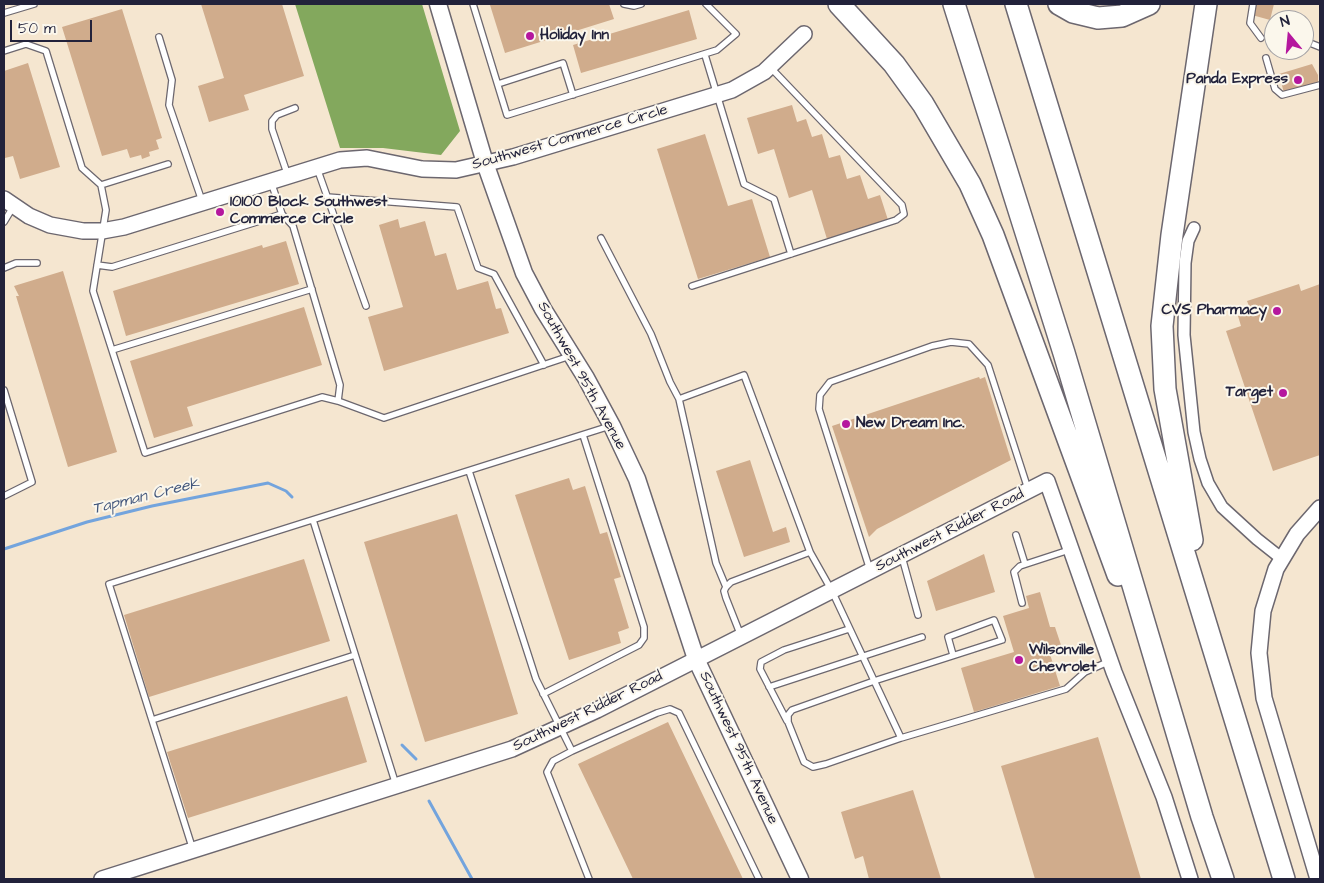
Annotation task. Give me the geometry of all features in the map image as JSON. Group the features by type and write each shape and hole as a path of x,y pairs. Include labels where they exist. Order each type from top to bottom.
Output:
{"highway":[{"path":"839,4 894,64 928,111 970,184 992,236 1070,450 1181,741"},
{"path":"954,4 1064,353 1181,741 1202,817 1223,879"},
{"path":"1016,4 1284,879"},
{"path":"1059,4 1073,12 1098,18 1122,16 1149,4"},
{"path":"1206,4 1170,243 1162,326 1165,389 1206,622"}],"main road":[{"name":"Southwest 95th Avenue","path":"438,4 485,163 524,273 543,310 612,426 637,479 696,659 800,879"}],"street":[{"name":"Southwest Commerce Circle","path":"9,203 50,225 83,231 102,231 124,227 340,160 367,158 441,170 456,170 718,94 748,81 770,66 804,34"},
{"path":"1194,228 1188,240 1185,262 1184,335 1194,432 1200,459 1208,483 1222,507 1281,558"},
{"name":"Southwest Ridder Road","path":"102,879 500,753 560,727 741,637 1047,481 1071,550"},
{"path":"1318,879 1269,716 1260,674 1259,641 1263,611 1281,558 1297,534 1320,508"},
{"path":"1071,550 1110,661 1164,797 1190,879"}],"lane":[{"path":"4,13 34,4"},
{"path":"473,4 507,115 717,50 736,34 706,4"},
{"path":"624,4 634,6 641,4"},
{"path":"1253,4 1250,24 1261,38"},
{"path":"158,37 172,80 169,105 203,203"},
{"path":"4,51 26,44 46,51 82,168 101,185 106,210 93,291 145,453 322,397 384,418 572,356"},
{"path":"705,55 744,184 774,199 791,254"},
{"path":"1267,60 1276,89 1282,95 1320,85"},
{"path":"498,84 563,63 573,95"},
{"path":"692,286 896,220 904,214 902,205 770,66"},
{"path":"288,176 272,129 272,121 277,115 295,108"},
{"path":"101,185 168,164"},
{"path":"316,166 366,306"},
{"path":"270,182 282,214 293,226 340,385 338,401"},
{"path":"327,197 457,207 478,268 494,274 544,365"},
{"path":"4,222 9,203"},
{"path":"97,265 112,267 282,214"},
{"path":"601,238 651,334 679,400 716,563 726,587"},
{"path":"4,268 16,263 37,263"},
{"path":"112,350 312,289"},
{"path":"871,570 819,408 820,395 830,382 932,346 951,342 969,344 988,365 1029,491"},
{"path":"679,400 744,375 810,552 832,591 902,738"},
{"path":"4,390 32,482 4,496"},
{"path":"193,851 109,584 612,426"},
{"path":"542,694 638,645 644,638 644,627 582,435"},
{"path":"469,471 542,694 572,751"},
{"path":"313,520 397,787"},
{"path":"1016,535 1025,564"},
{"path":"1022,602 1014,572 1025,564 1071,550"},
{"path":"741,637 726,598 724,591 726,587 731,582 810,552"},
{"path":"901,555 918,615"},
{"path":"788,722 788,715 792,710 874,681 1002,640 994,620 948,637 953,655"},
{"path":"849,629 784,650 761,662 760,669 788,722 804,762 813,767 1066,689 1085,672 1110,661"},
{"path":"769,687 862,655 922,637"},
{"path":"152,720 355,655"},
{"path":"589,879 547,772 553,761 572,751 657,713 670,710 679,713 759,879"}],"green space":[{"path":"295,4 422,4 460,131 441,155 383,148 340,148"}],"building":[{"path":"201,4 282,4 304,76 244,95 249,110 209,122 198,86 224,78"},
{"name":"Holiday Inn","path":"609,4 614,19 505,53 490,5"},
{"path":"1255,4 1274,4 1272,10 1264,10 1264,18 1252,15"},
{"path":"122,9 162,138 156,140 159,149 149,152 150,156 142,159 141,155 130,158 127,149 102,156 62,27"},
{"path":"689,10 697,39 581,73 573,45"},
{"path":"28,63 60,167 20,179 13,156 5,158 4,153 4,71"},
{"name":"Panda Express","path":"1312,64 1318,75 1318,82 1284,93 1279,74"},
{"path":"792,105 797,122 806,119 812,137 822,134 829,158 840,155 847,179 860,175 868,199 880,195 888,220 827,239 812,190 789,198 774,149 758,154 747,118"},
{"path":"705,134 728,206 752,199 770,257 698,279 657,149"},
{"path":"398,219 400,228 425,221 435,256 446,253 457,290 488,281 496,309 501,308 509,333 384,371 368,317 403,307 379,225"},
{"path":"286,241 299,284 126,336 113,291 262,245 263,248"},
{"path":"63,271 117,452 68,467 16,296 19,296 14,286"},
{"name":"Target","path":"1299,284 1301,291 1320,284 1320,455 1273,471 1226,331 1241,326 1238,316 1251,311 1247,301"},
{"path":"304,307 322,365 187,407 193,426 154,438 130,361"},
{"path":"979,377 980,379 985,377 1011,460 877,529 869,537 832,426"},
{"path":"750,460 773,532 786,527 790,542 744,557 716,471"},
{"path":"569,478 573,490 585,486 600,534 607,532 621,577 614,579 629,628 618,632 621,643 569,660 515,495"},
{"path":"457,514 518,714 425,742 364,542"},
{"path":"984,554 995,592 936,611 927,581"},
{"path":"304,559 330,641 149,697 124,615"},
{"name":"Wilsonville Chevrolet","path":"1040,592 1050,627 1055,627 1061,645 1049,651 1060,686 974,712 961,668 1014,652 1003,616 1029,608 1026,596"},
{"path":"347,696 367,762 188,818 167,752"},
{"path":"668,722 743,879 633,879 578,764"},
{"path":"1098,737 1141,879 1035,879 1001,766"},
{"path":"913,790 941,879 869,879 863,856 855,859 841,812"}],"waterway":[{"name":"Tapman Creek","path":"4,549 87,522 152,506 268,483 286,491 292,497"},
{"name":"Tapman Creek","path":"402,745 416,759"},
{"name":"Tapman Creek","path":"429,801 472,879"}],"place":[{"name":"Holiday Inn","path":"530,36"},
{"name":"Panda Express","path":"1298,80"},
{"name":"10100 Block Southwest Commerce Circle","path":"220,212"},
{"name":"CVS Pharmacy","path":"1277,311"},
{"name":"Target","path":"1283,393"},
{"name":"New Dream Inc.","path":"846,424"},
{"name":"Wilsonville Chevrolet","path":"1019,660"}]}
